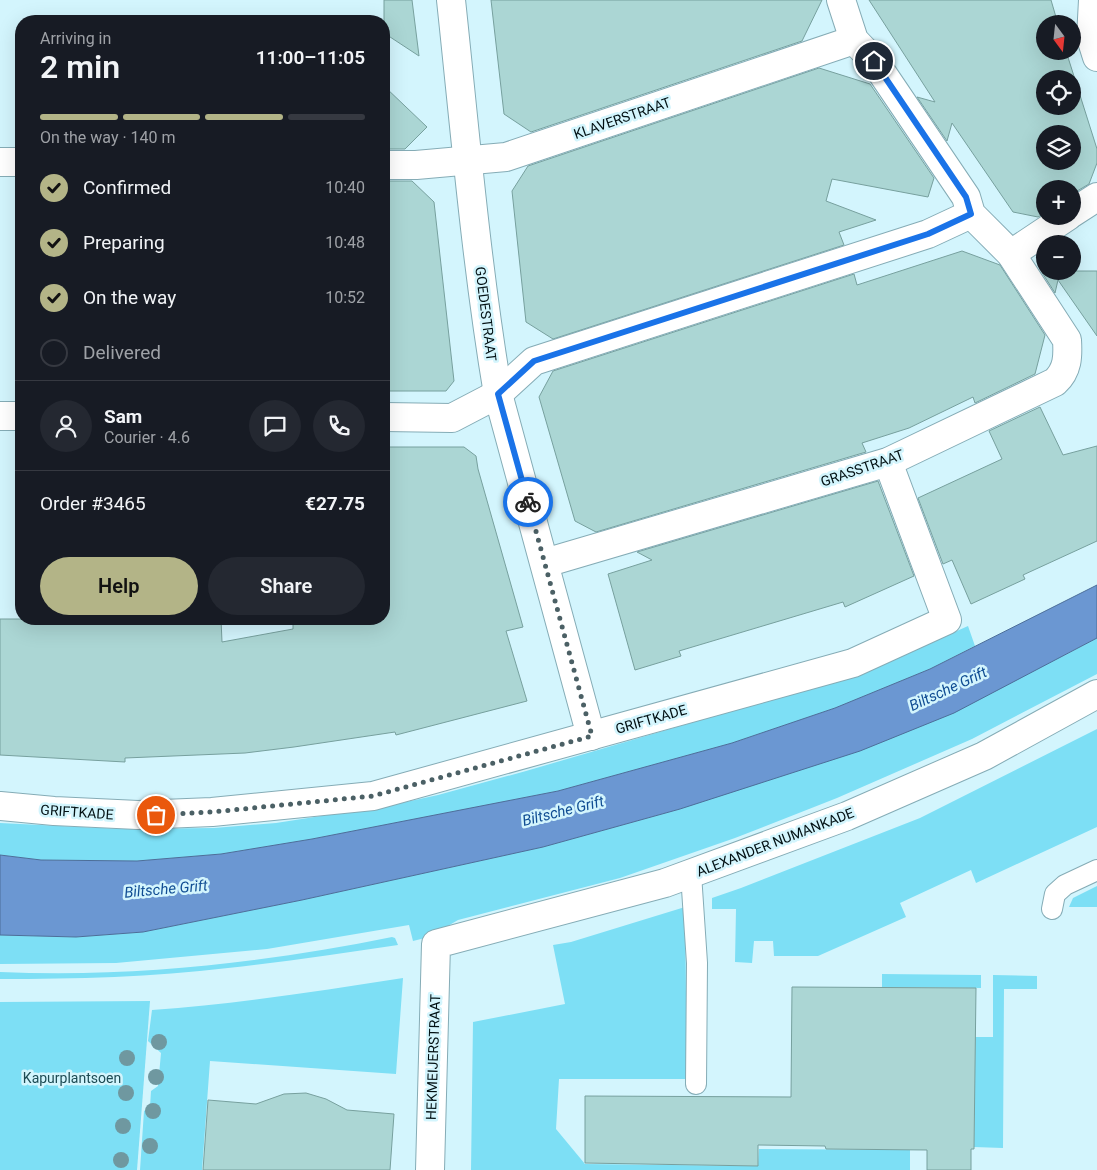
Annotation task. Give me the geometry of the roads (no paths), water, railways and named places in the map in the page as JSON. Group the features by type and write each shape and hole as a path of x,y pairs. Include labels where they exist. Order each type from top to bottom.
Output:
{"street":[{"name":"GOEDESTRAAT","path":"451,0 490,346 498,394 592,736"},
{"path":"840,0 854,40 874,61 966,197 971,214 1011,254 1054,225"},
{"path":"1093,0 1091,38 1097,57"},
{"name":"KLAVERSTRAAT","path":"390,165 468,161 506,156 854,40"},
{"path":"0,162 15,162"},
{"path":"1081,207 1097,197"},
{"path":"390,417 452,418 498,394 534,361 928,234 971,214"},
{"name":"GRASSTRAAT","path":"545,562 888,462 1055,382 1062,376 1068,355 1067,340 1011,254"},
{"path":"0,416 15,416"},
{"name":"GRIFTKADE","path":"0,806 138,815 212,812 373,796 853,663 947,620 888,462"},
{"name":"ALEXANDER NUMANKADE","path":"436,944 666,883 847,816 984,756 1097,694"},
{"name":"HEKMEIJERSTRAAT","path":"430,1170 436,944"}],"lane":[{"path":"1052,909 1055,894 1065,885 1097,870"},
{"path":"691,874 697,963 696,1084"}],"water":[{"name":"Biltsche Grift","path":"1097,585 1097,638 954,713 860,751 680,809 543,847 302,900 143,932 76,937 0,935 0,855 41,860 137,861 221,854 312,839 558,791 732,743 835,708 930,669"}],"park label":[{"name":"Kapurplantsoen","path":"72,1078"}]}
